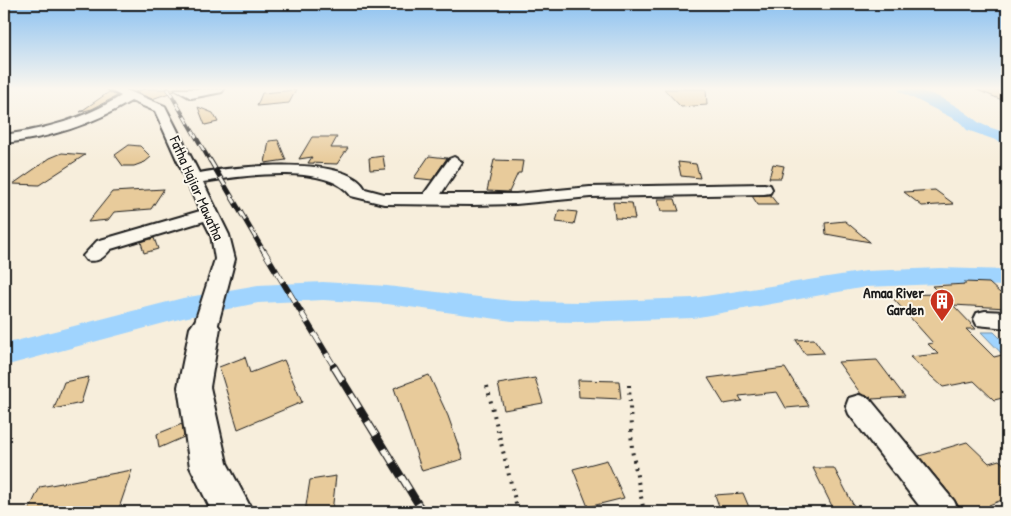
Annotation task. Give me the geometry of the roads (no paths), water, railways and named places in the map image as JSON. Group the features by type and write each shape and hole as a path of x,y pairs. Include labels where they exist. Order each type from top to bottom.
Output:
{"main road":[{"path":"206,328 194,387 209,467 234,512"}],"street":[{"path":"4,140 74,127 102,113"},
{"name":"Fatha Hajiar Mawatha","path":"162,113 220,235 225,259 206,328"},
{"path":"429,199 454,162"},
{"path":"195,179 253,169 330,175 348,181 356,188 357,192 384,199 516,199 590,192 764,189"},
{"path":"93,256 104,244 209,214"},
{"path":"858,406 943,512"}],"water":[{"path":"981,332 994,332 1007,345 1007,359"}],"waterway":[{"path":"957,113 966,118 973,126 1007,139"},
{"path":"4,355 183,308 258,294 323,291 387,295 512,311 581,312 693,308 866,279 940,276 1007,278"}],"railway":[{"path":"182,113 210,161"},
{"path":"210,160 264,252"},
{"path":"264,251 335,368"},
{"path":"334,367 423,512"}],"place":[{"name":"Amaa River Garden","path":"942,322"}]}
